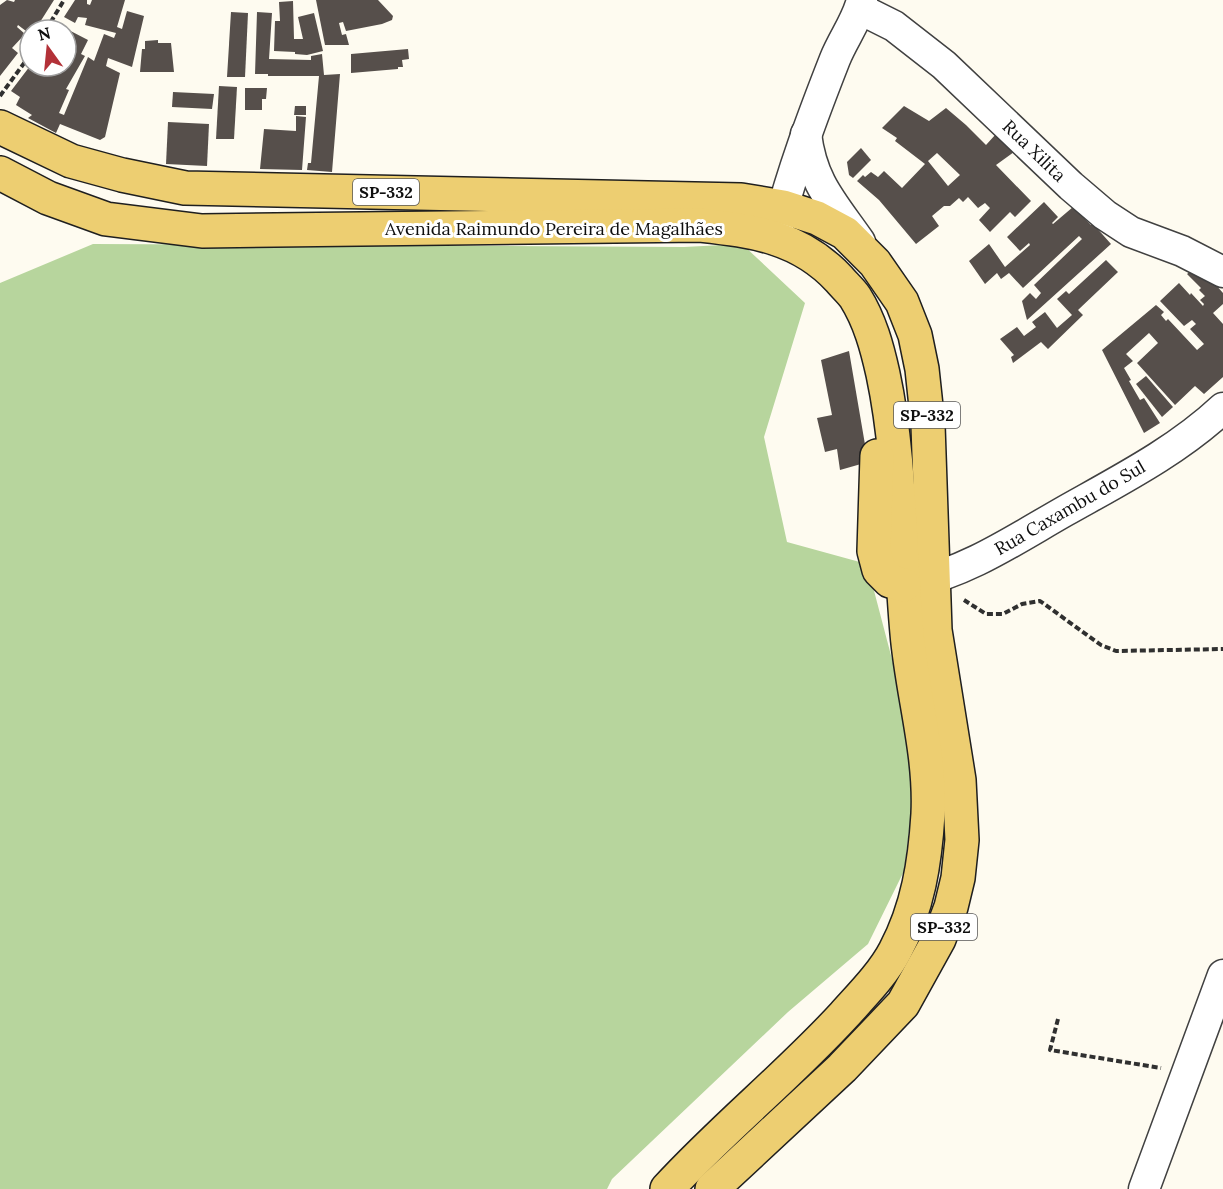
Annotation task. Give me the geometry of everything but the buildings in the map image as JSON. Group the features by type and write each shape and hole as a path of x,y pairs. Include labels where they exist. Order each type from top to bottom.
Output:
{"main road":[{"name":"Avenida Raimundo Pereira de Magalhães","path":"0,127 71,161 122,175 185,188 741,200 779,222 806,251 830,270 853,294 868,320 877,347 878,480 873,528 874,551 879,570 890,581 918,582"},
{"name":"Avenida Raimundo Pereira de Magalhães","path":"0,173 48,198 106,219 202,231 700,225 736,229 817,218 844,233 875,263 902,302 915,335 922,369 928,425 918,582 907,634 927,760 925,855 916,900 894,952 862,995 819,1042 697,1156 667,1189"},
{"name":"Avenida Raimundo Pereira de Magalhães","path":"712,1189 842,1068 903,1004 939,939 951,907 958,878 962,840 959,780 935,630 918,582"}],"street":[{"path":"779,222 806,134 838,53 861,4"},
{"name":"Rua Xilita","path":"861,4 944,64 1071,186 1105,215 1131,232 1182,251 1223,272"},
{"path":"806,134 813,170 829,200 875,263"},
{"name":"Rua Caxambu do Sul","path":"918,582 968,566 1139,469 1200,430 1223,408"},
{"path":"1144,1189 1223,975"}],"path":[{"path":"53,18 64,0"},
{"path":"0,96 18,71"},
{"path":"918,582 986,614 1003,614 1022,604 1040,601 1101,645 1116,651 1223,650"},
{"path":"1058,1020 1050,1050 1187,1072"}],"green space":[{"path":"93,244 684,247 742,244 805,303 764,437 787,542 867,564 909,724 913,798 904,871 868,944 788,1012 612,1179 607,1189 0,1189 0,283"}]}
